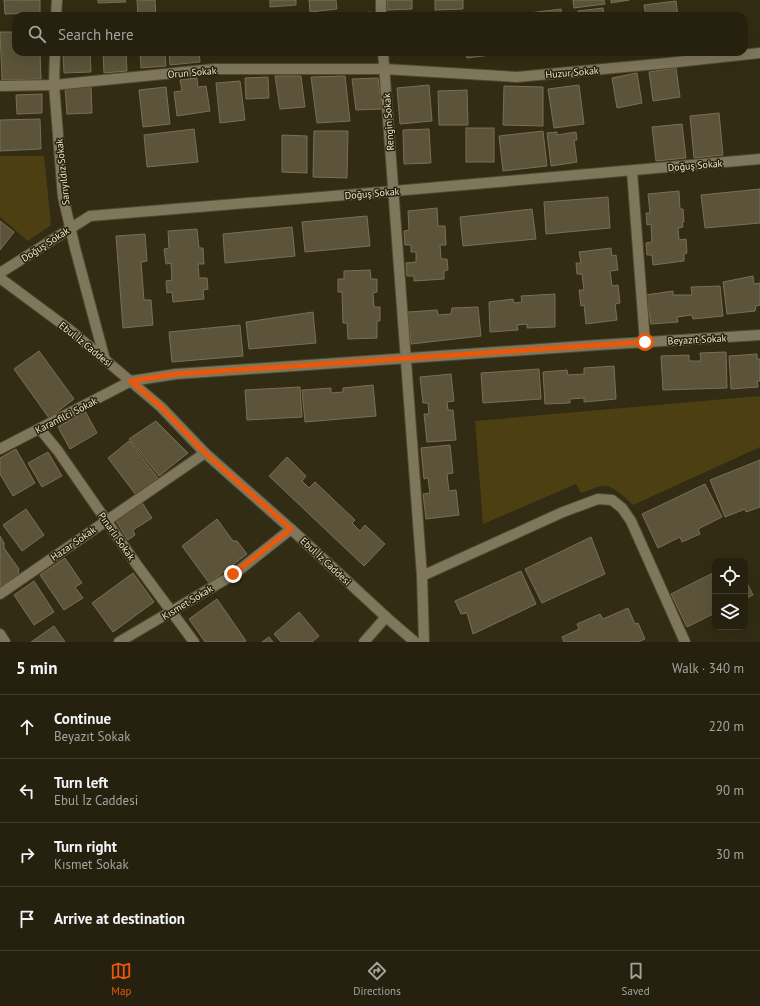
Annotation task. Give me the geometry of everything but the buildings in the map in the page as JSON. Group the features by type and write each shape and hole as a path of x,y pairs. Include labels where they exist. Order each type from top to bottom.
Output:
{"street":[{"path":"56,12 57,0"},
{"path":"381,0 381,12"},
{"name":"Huzur Sokak","path":"748,54 760,53"},
{"name":"Sarıyıldız Sokak","path":"55,56 54,85 63,197 105,360"},
{"name":"Rengin Sokak","path":"383,56 422,576 424,642"},
{"name":"Huzur Sokak","path":"384,69 517,77 732,56"},
{"name":"Orun Sokak","path":"0,86 54,85 214,69 384,69"},
{"name":"Doğuş Sokak","path":"1,278 70,228 90,216 760,159"},
{"path":"632,170 645,342"},
{"name":"Ebul İz Caddesi","path":"1,278 70,330 161,407 205,453 415,642"},
{"name":"Beyazıt Sokak","path":"131,381 176,374 645,342 760,336"},
{"name":"Karanfilci Sokak","path":"0,449 131,381"},
{"name":"Pınarlı Sokak","path":"40,429 58,450 106,520 194,642"},
{"name":"Hazar Sokak","path":"0,594 205,453"},
{"path":"422,576 563,512 598,499 612,500 622,508 631,521 685,642"},
{"name":"Kısmet Sokak","path":"119,642 233,574 291,529"},
{"path":"364,642 386,617"},
{"path":"0,634 5,642"}],"shaded area":[{"path":"0,156 44,156 51,225 28,241 0,217"},
{"path":"760,396 760,447 633,505 619,492 610,487 602,486 581,493 576,484 483,524 475,421"}],"route":[{"path":"233,574 291,529 205,453 161,407 131,381 176,374 645,342"}]}
